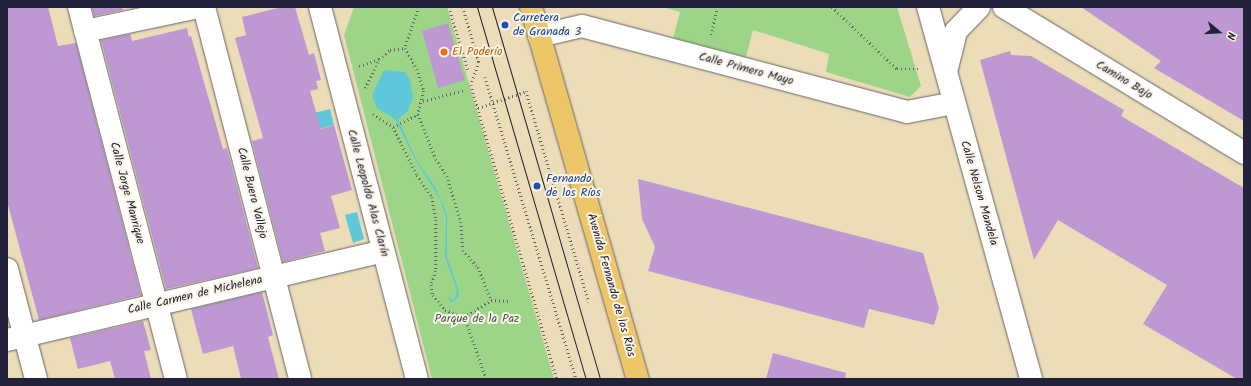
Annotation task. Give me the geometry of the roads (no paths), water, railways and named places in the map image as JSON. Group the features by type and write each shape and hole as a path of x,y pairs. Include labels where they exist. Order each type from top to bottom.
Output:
{"main road":[{"name":"Avenida Fernando de los Ríos","path":"531,7 638,379"}],"street":[{"name":"Calle Jorge Manrique","path":"79,7 176,379"},
{"path":"85,31 199,7"},
{"name":"Calle Buero Vallejo","path":"204,7 300,379"},
{"name":"Calle Leopoldo Alas Clarín","path":"320,7 417,379"},
{"name":"Calle Nelson Mandela","path":"928,7 1031,379"},
{"path":"946,69 956,31 979,7"},
{"name":"Camino Bajo","path":"1004,7 1244,153"},
{"name":"Calle Primero Mayo","path":"539,36 582,26 907,112 954,103"},
{"name":"Calle Carmen de Michelena","path":"16,338 383,251"},
{"path":"7,269 16,338 36,379"}],"water":[{"path":"384,70 405,72 410,80 413,98 407,112 398,119 416,159 435,187 445,209 447,218 447,257 459,291 458,297 453,302 450,301 447,296 454,300 457,290 445,257 446,218 440,199 415,159 395,119 377,108 373,99 373,93"},
{"path":"330,109 334,125 308,132 307,115"},
{"path":"357,212 364,239 353,243 345,215"}],"tram line":[{"path":"477,7 586,379"},
{"path":"492,7 600,379"}],"place":[{"name":"Carretera de Granada 3","path":"505,25"},
{"name":"El Poderío","path":"444,52"},
{"name":"Fernando de los Ríos","path":"537,186"}],"park label":[{"name":"Parque de la Paz","path":"477,319"}]}
